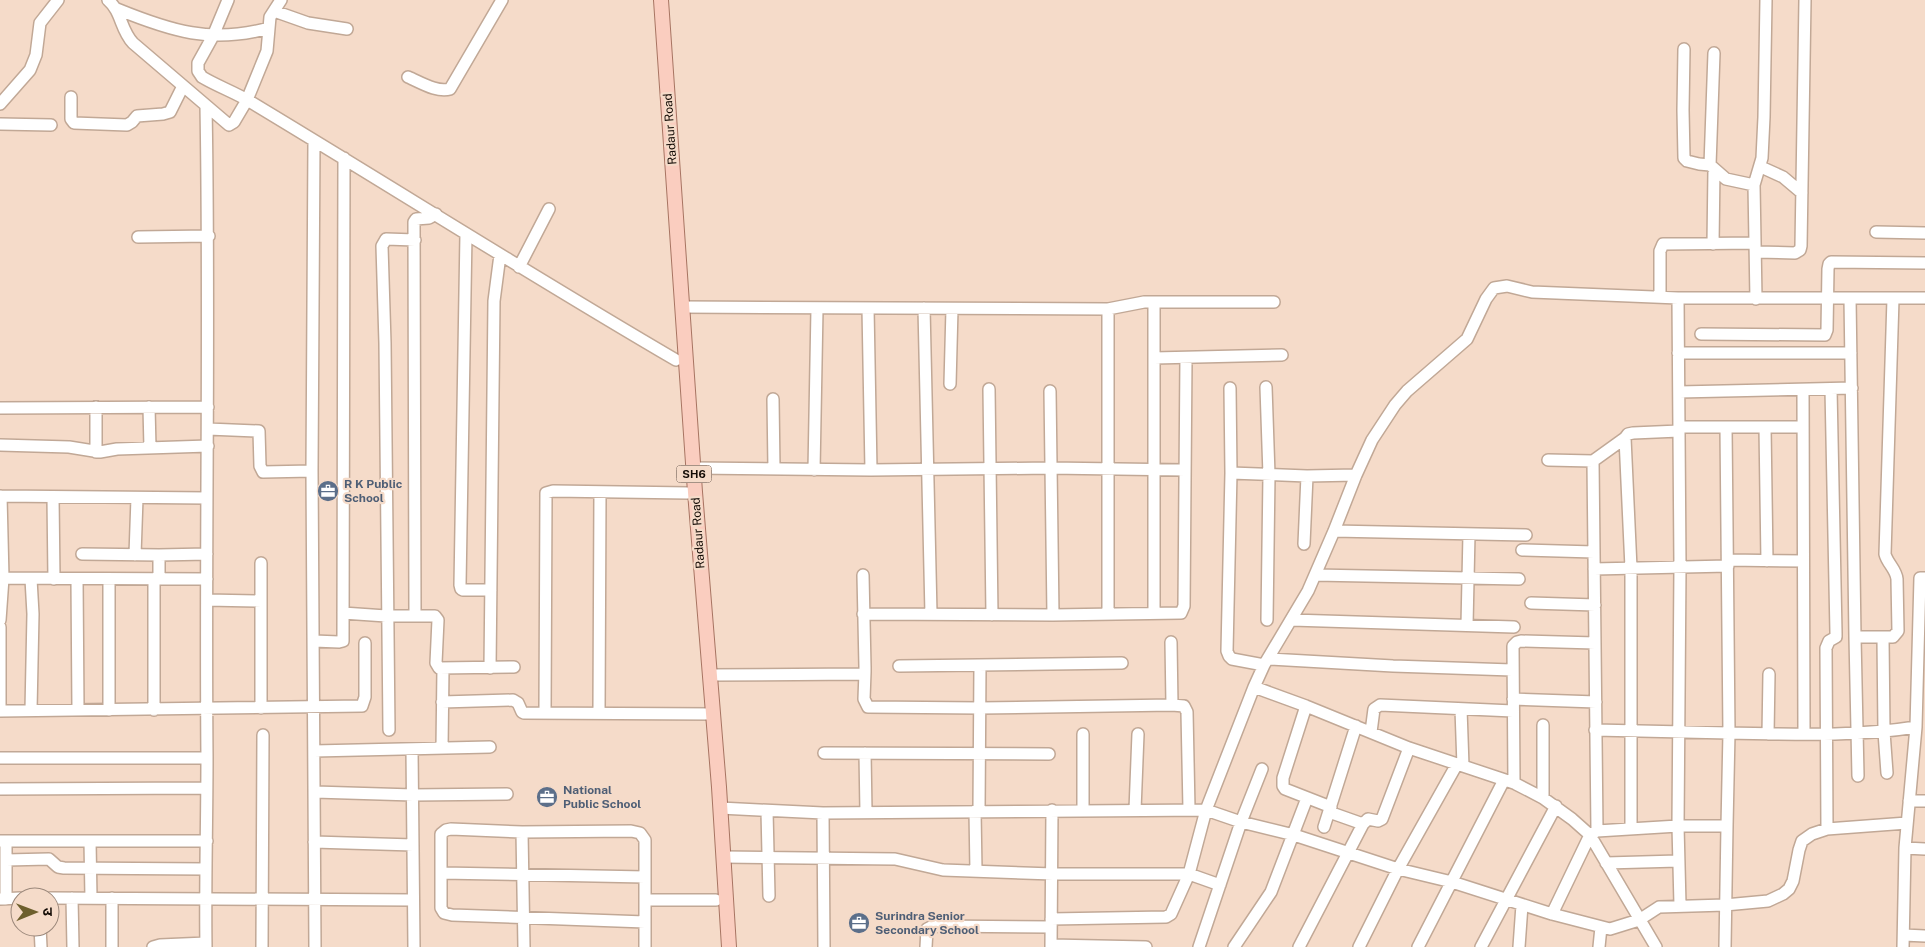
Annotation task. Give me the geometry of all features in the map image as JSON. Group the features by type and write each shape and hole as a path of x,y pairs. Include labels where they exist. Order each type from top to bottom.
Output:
{"main road":[{"name":"Radaur Road","path":"653,0 676,360 708,714 720,808 729,947"},
{"name":"Radaur Road","path":"661,0 710,675 708,714 716,900 720,947"}],"street":[{"path":"0,104 30,70 36,55 40,22 58,0"},
{"path":"108,0 116,9 126,35 229,125 234,122 247,100 267,51 270,16 276,4 308,23 347,29"},
{"path":"228,0 213,36 199,59 198,71 206,80 247,100 436,214 519,267 676,360"},
{"path":"408,77 437,89 450,89 502,0"},
{"path":"1756,299 1754,185 1761,167 1764,117 1766,0"},
{"path":"1660,297 1661,247 1667,244 1713,244 1788,253 1800,250 1802,238 1805,0"},
{"path":"116,9 154,24 196,34 213,36 231,35 269,28"},
{"path":"1684,49 1684,158 1687,162 1712,167 1726,179 1754,185"},
{"path":"1713,244 1714,53"},
{"path":"71,97 71,119 74,123 127,125 137,116 168,114 183,86"},
{"path":"154,947 156,945 206,945 208,407 206,316 208,236 206,106"},
{"path":"0,124 51,125"},
{"path":"314,141 312,471 315,947"},
{"path":"314,641 342,641 344,158"},
{"path":"1761,167 1782,177 1802,193"},
{"path":"519,267 549,209"},
{"path":"415,616 414,222 416,219 429,218 436,214"},
{"path":"1876,232 1925,232"},
{"path":"466,234 460,584 463,590 491,590"},
{"path":"138,237 208,236"},
{"path":"389,730 386,616 385,343 382,246 386,239 415,240"},
{"path":"490,668 494,301 500,255"},
{"path":"1701,334 1825,335 1827,330 1828,269 1831,262 1925,263"},
{"path":"926,947 926,934 929,927 1166,917 1171,914 1189,874 1206,810 1254,686 1315,576 1372,440 1395,404 1415,383 1468,339 1486,299 1494,288 1506,286 1532,292 1678,298 1925,298"},
{"path":"1678,298 1680,567 1678,861 1680,905"},
{"path":"1850,298 1858,776"},
{"path":"1855,637 1893,637 1898,631 1898,579 1895,571 1888,564 1885,554 1893,299"},
{"path":"682,308 1108,309 1135,303 1154,302 1274,302"},
{"path":"1154,302 1154,612"},
{"path":"814,470 817,308"},
{"path":"868,308 871,470"},
{"path":"924,308 931,614"},
{"path":"950,384 952,308"},
{"path":"1108,309 1108,613"},
{"path":"1678,353 1851,353"},
{"path":"1154,358 1282,355"},
{"path":"863,614 1053,615 1181,613 1184,610 1186,358"},
{"path":"1230,388 1229,656 1232,659 1266,662 1512,670"},
{"path":"1266,388 1269,474 1267,620"},
{"path":"1679,392 1852,388"},
{"path":"989,389 992,615"},
{"path":"1827,829 1828,734 1826,648 1836,633 1831,389"},
{"path":"1803,390 1804,734"},
{"path":"1050,391 1053,615"},
{"path":"773,399 774,469"},
{"path":"96,407 96,452"},
{"path":"149,407 150,448"},
{"path":"0,408 208,407"},
{"path":"1548,460 1593,461 1633,432 1726,427 1803,428"},
{"path":"1724,947 1729,733 1726,427"},
{"path":"1765,427 1767,561"},
{"path":"208,429 258,431 260,466 263,472 312,471"},
{"path":"1625,438 1631,568 1631,828"},
{"path":"0,445 69,447 96,452 118,449 208,446"},
{"path":"1593,461 1596,702 1594,833 1606,863 1656,947"},
{"path":"694,468 814,470 1108,468 1185,470"},
{"path":"1231,473 1307,476 1356,475"},
{"path":"1304,544 1307,476"},
{"path":"546,712 546,493 553,491 688,493"},
{"path":"599,713 600,492"},
{"path":"0,620 0,496 207,498"},
{"path":"53,497 54,579"},
{"path":"135,555 136,498"},
{"path":"1334,531 1526,535"},
{"path":"1467,625 1469,534"},
{"path":"1522,550 1594,552"},
{"path":"82,554 207,554"},
{"path":"154,710 159,554"},
{"path":"1594,568 1680,567 1767,561 1803,561"},
{"path":"261,563 261,708"},
{"path":"863,575 864,698 868,707 1184,706 1187,712 1189,809"},
{"path":"1315,576 1519,579"},
{"path":"1,578 207,579"},
{"path":"31,578 33,614 31,710"},
{"path":"1925,578 1920,578 1916,727 1905,848 1903,941 1925,936"},
{"path":"77,579 78,710"},
{"path":"109,579 109,710"},
{"path":"207,600 261,601"},
{"path":"1531,603 1595,606"},
{"path":"343,613 437,618 436,663 439,668 514,667"},
{"path":"1292,620 1514,627"},
{"path":"0,627 0,711 362,706 364,704 365,642"},
{"path":"1883,638 1884,732 1887,773"},
{"path":"1171,642 1172,705"},
{"path":"1418,947 1452,882 1509,782 1513,711 1513,646 1517,642 1595,643"},
{"path":"899,666 1122,663"},
{"path":"976,871 980,754 980,665"},
{"path":"442,748 443,668"},
{"path":"710,675 856,675 865,672"},
{"path":"1768,734 1769,674"},
{"path":"1254,686 1409,748 1509,782 1543,798 1594,833 1631,828 1726,826"},
{"path":"1513,699 1596,702"},
{"path":"442,702 513,700 518,704 522,712 708,714"},
{"path":"1371,732 1374,708 1380,705 1513,711"},
{"path":"1306,706 1282,782 1285,789 1363,824"},
{"path":"1359,947 1398,869 1460,765 1461,709"},
{"path":"1324,827 1356,726"},
{"path":"1543,726 1543,798"},
{"path":"1595,730 1858,734 1916,727"},
{"path":"1083,734 1083,810"},
{"path":"1135,810 1138,734"},
{"path":"262,947 263,735"},
{"path":"314,751 490,747"},
{"path":"412,748 414,947"},
{"path":"1299,947 1363,824 1368,819 1378,821 1382,819 1409,748"},
{"path":"824,753 1049,754"},
{"path":"865,753 866,812"},
{"path":"0,758 207,758"},
{"path":"1199,947 1241,822 1262,769"},
{"path":"0,789 206,788"},
{"path":"315,792 413,795 507,794"},
{"path":"1234,947 1271,892 1307,798"},
{"path":"1909,801 1925,801"},
{"path":"1481,947 1556,806"},
{"path":"720,808 823,813 1206,810 1241,822 1294,835 1398,869 1452,882 1552,914 1601,927 1617,928 1640,920 1659,907 1768,900 1784,894 1789,888 1793,881 1802,841 1812,834 1827,829 1907,823"},
{"path":"1052,810 1051,946 1146,947"},
{"path":"767,811 770,896"},
{"path":"823,813 824,947"},
{"path":"645,922 444,913 441,908 441,834 448,829 522,832 631,831 640,833 645,840 645,877 645,900 645,922 645,947"},
{"path":"522,832 524,947"},
{"path":"1552,914 1594,833"},
{"path":"3,898 6,860 3,841 207,841"},
{"path":"90,841 91,898"},
{"path":"314,842 413,845"},
{"path":"1905,848 1925,849"},
{"path":"724,857 902,859 934,869 1053,874 1189,874 1220,885"},
{"path":"6,860 49,859 60,868 206,869"},
{"path":"1606,863 1678,861"},
{"path":"442,873 645,877"},
{"path":"60,898 413,900"},
{"path":"72,898 73,947"},
{"path":"112,898 112,947"},
{"path":"645,900 716,900"},
{"path":"1518,947 1522,905"},
{"path":"1599,947 1601,927"}],"place":[{"name":"R K Public School","path":"328,491"},
{"name":"National Public School","path":"547,797"},
{"name":"Surindra Senior Secondary School","path":"859,923"}]}
